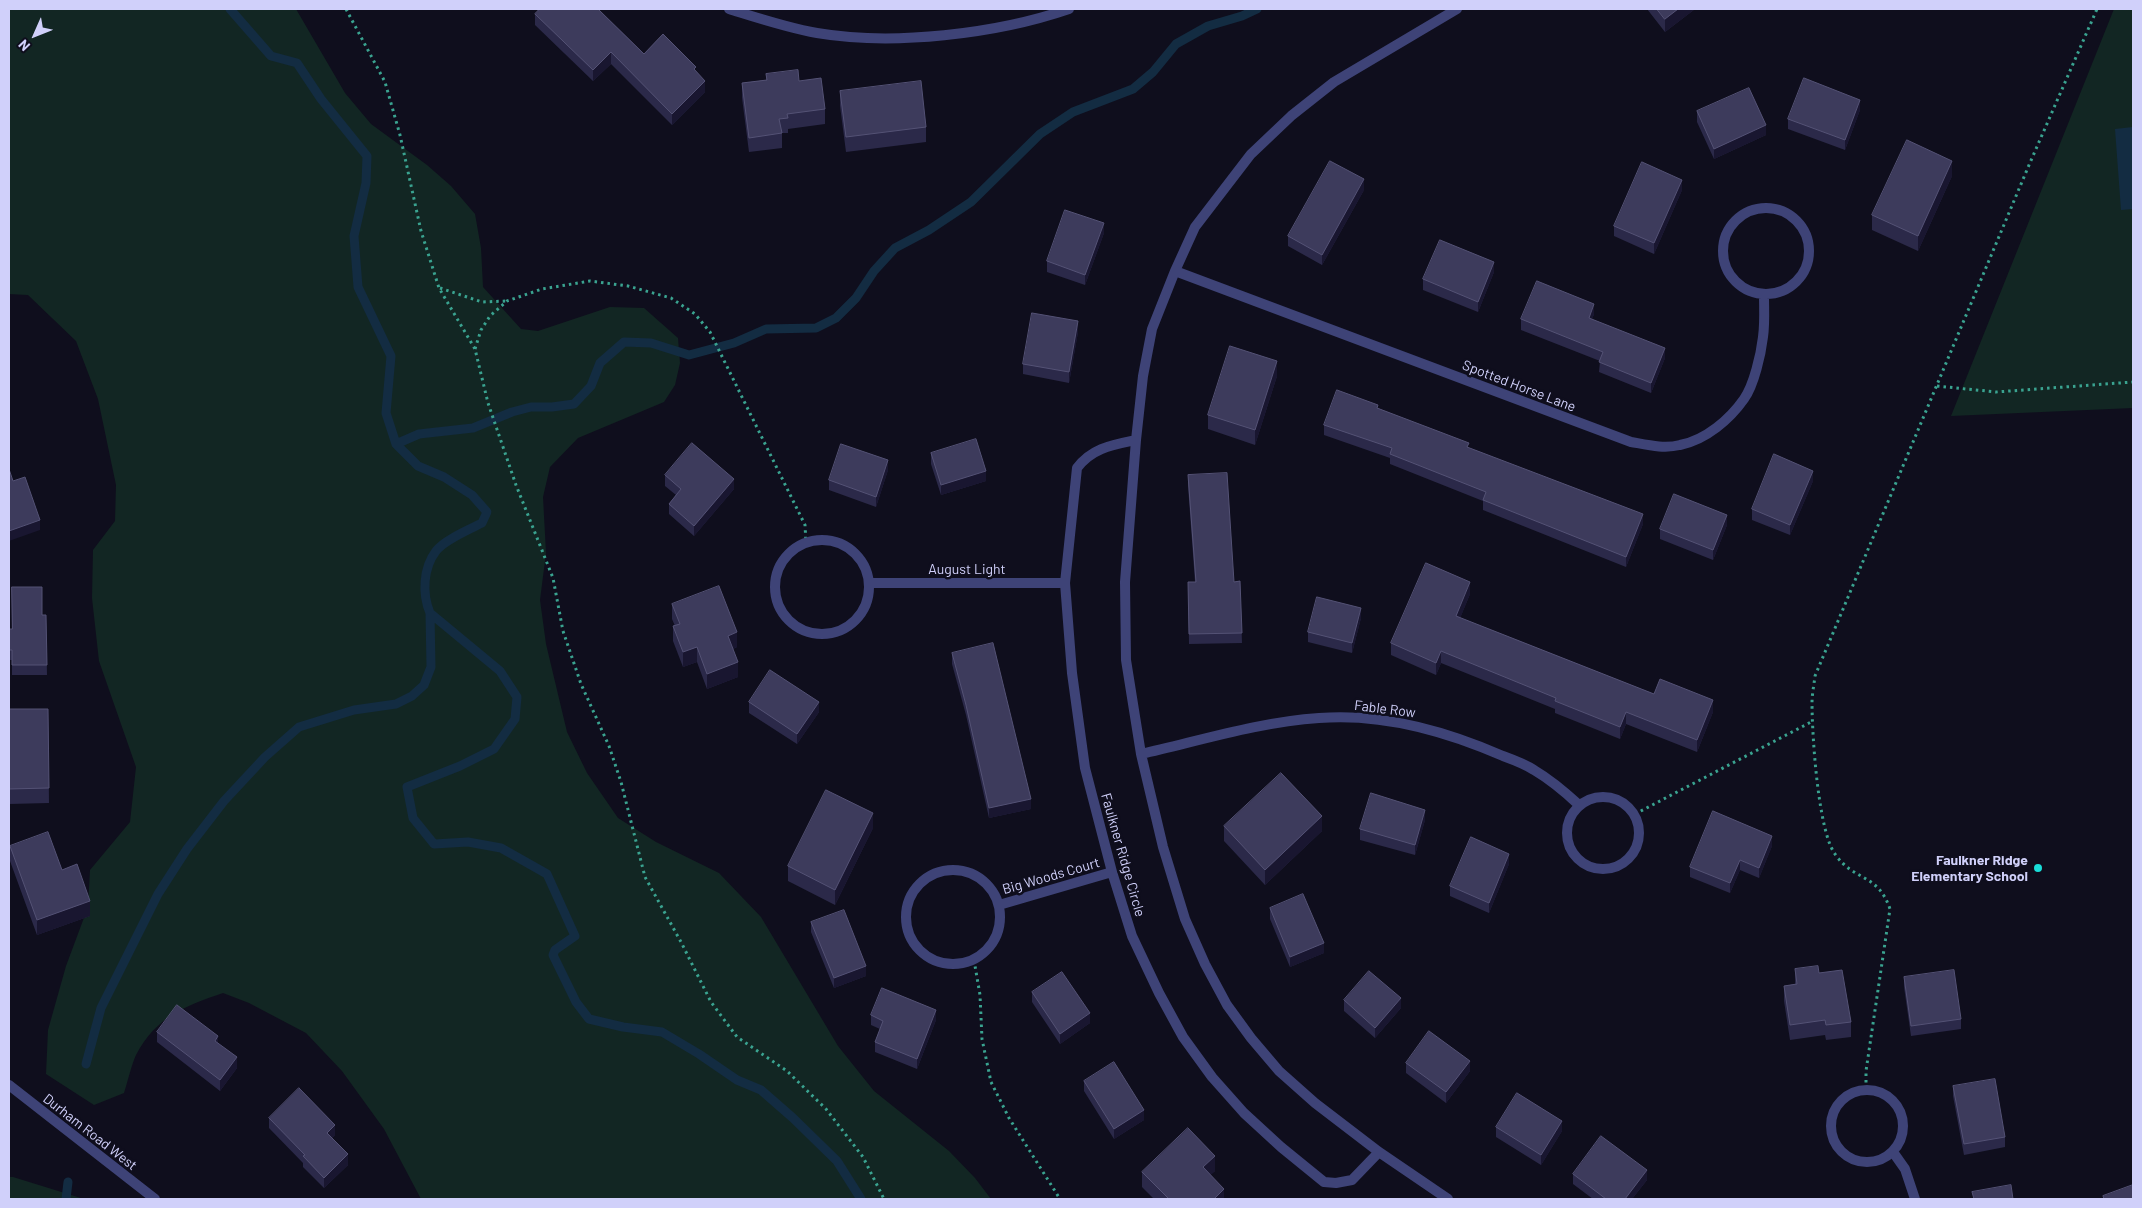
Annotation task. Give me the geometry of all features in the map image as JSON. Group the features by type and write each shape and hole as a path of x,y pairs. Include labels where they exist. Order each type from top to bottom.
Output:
{"street":[{"path":"729,9 817,33 876,39 924,37 975,30 1024,22 1069,9"},
{"path":"1448,1199 1379,1152 1316,1103 1279,1071 1251,1038 1227,1005 1205,964 1185,919 1163,847 1141,754 1126,660 1125,592 1136,440 1143,376 1152,329 1195,227 1251,154 1291,116 1334,82 1457,9"},
{"path":"1758,208 1776,209 1792,217 1804,231 1809,248 1807,266 1797,282 1782,292 1764,295 1747,290 1732,279 1724,264 1722,245 1728,228 1741,215 1758,208"},
{"name":"Spotted Horse Lane","path":"1175,271 1631,442 1660,447 1682,445 1705,436 1726,420 1746,398 1764,337 1764,295"},
{"name":"Faulkner Ridge Circle","path":"1136,440 1100,448 1084,458 1076,468 1065,583 1072,673 1085,768 1112,872 1132,936 1183,1037 1212,1077 1244,1113 1324,1182 1336,1183 1352,1180 1379,1152"},
{"path":"828,540 847,547 863,563 869,583 864,609 851,625 836,633 814,634 798,628 783,615 775,596 775,581 780,566 790,552 806,542 828,540"},
{"name":"August Light","path":"869,583 1065,583"},
{"name":"Fable Row","path":"1141,754 1268,726 1319,718 1370,718 1430,729 1478,745 1533,769 1559,786 1579,805"},
{"path":"1598,796 1609,796 1622,801 1634,814 1640,831 1635,850 1620,865 1610,869 1587,866 1571,850 1567,837 1568,821 1579,805 1598,796"},
{"name":"Big Woods Court","path":"949,869 968,872 988,884 999,905 1001,919 999,930 989,948 974,960 957,964 936,961 922,952 910,937 906,920 908,902 915,888 929,875 949,869"},
{"name":"Big Woods Court","path":"999,905 1112,872"},
{"name":"Durham Road West","path":"9,1085 155,1199"},
{"path":"1866,1089 1878,1091 1890,1098 1903,1116 1904,1130 1901,1141 1893,1152 1879,1161 1869,1163 1854,1160 1840,1151 1833,1141 1830,1127 1833,1113 1840,1101 1852,1092 1866,1089"},
{"path":"1893,1152 1905,1169 1915,1199"}],"path":[{"path":"346,9 385,82 400,135 421,232 439,288 475,349 488,403 516,485 553,578 564,631 581,684 609,746 645,877 711,1002 737,1037 786,1071 826,1109 863,1157 884,1199"},
{"path":"1866,1089 1866,1071 1890,909 1885,896 1876,884 1851,870 1834,854 1825,830 1817,780 1813,721 1812,702 1815,676 2025,174 2097,9"},
{"path":"439,288 482,302 507,301 542,289 590,281 628,286 671,298 695,314 710,332 805,525 806,542"},
{"path":"475,349 481,330 490,316 507,301"},
{"path":"1937,386 1996,392 2133,382"},
{"path":"1634,814 1813,721"},
{"path":"974,960 980,996 982,1038 991,1082 1008,1118 1060,1199"}],"green space":[{"path":"9,9 296,9 345,93 371,124 427,165 451,186 475,214 481,248 483,287 521,329 538,331 610,307 644,308 678,338 680,363 675,385 664,402 578,438 550,467 543,497 546,553 540,600 546,644 567,732 587,773 618,818 656,842 719,873 761,917 838,1046 874,1091 949,1151 975,1178 991,1199 421,1199 384,1129 342,1071 306,1033 249,1003 223,993 184,1008 162,1022 153,1031 136,1055 124,1093 94,1105 46,1074 48,1030 66,966 88,907 90,870 130,822 136,767 99,661 92,598 93,550 115,521 116,485 98,399 76,341 28,295 9,294"},
{"path":"2114,9 2133,9 2133,408 1951,416"},
{"path":"9,1177 13,1177 84,1199 9,1199"}],"water":[{"path":"2133,127 2133,209 2121,210 2115,129"}],"building":[{"path":"540,9 598,9 644,54 663,34 696,67 694,69 705,81 672,114 611,52 593,70 535,14"},
{"path":"1657,9 1678,9 1665,19"},
{"path":"798,70 799,81 821,78 825,109 787,114 788,118 779,119 782,133 749,138 742,83 767,80 766,74"},
{"path":"1804,78 1860,100 1845,140 1788,119"},
{"path":"921,81 926,127 846,137 840,91"},
{"path":"1749,88 1766,125 1714,149 1697,111"},
{"path":"1907,140 1952,161 1918,236 1872,215"},
{"path":"1330,161 1364,179 1322,255 1288,236"},
{"path":"1642,162 1682,180 1654,243 1614,226"},
{"path":"1065,210 1104,223 1085,275 1047,261"},
{"path":"1440,240 1494,262 1478,302 1423,279"},
{"path":"1537,281 1594,304 1589,318 1665,348 1651,383 1599,362 1603,352 1521,319"},
{"path":"1032,313 1078,321 1069,372 1023,364"},
{"path":"1230,346 1277,361 1255,430 1208,415"},
{"path":"1337,390 1378,405 1377,408 1469,443 1467,447 1643,514 1626,557 1483,500 1486,492 1390,454 1392,448 1324,425"},
{"path":"976,439 986,471 941,485 931,453"},
{"path":"692,443 734,479 694,526 669,504 681,489 665,475"},
{"path":"841,444 888,460 876,497 829,480"},
{"path":"1774,454 1813,471 1790,525 1752,509"},
{"path":"9,469 13,481 25,477 40,520 9,531"},
{"path":"1227,473 1234,582 1240,581 1242,633 1189,634 1188,582 1196,582 1188,475"},
{"path":"1674,494 1727,515 1713,550 1660,529"},
{"path":"1426,563 1470,582 1456,616 1654,694 1660,679 1713,700 1697,740 1626,712 1620,727 1555,701 1556,698 1441,651 1436,663 1391,643"},
{"path":"719,586 737,632 728,636 738,662 707,674 697,647 683,652 673,626 680,624 672,604"},
{"path":"12,587 42,587 42,615 46,615 47,665 12,665 12,650 9,650 9,629 12,629"},
{"path":"1317,597 1361,608 1352,643 1308,632"},
{"path":"993,643 1031,799 989,808 966,705 952,653"},
{"path":"770,670 819,702 797,734 749,702"},
{"path":"9,709 48,709 49,788 9,789"},
{"path":"1281,773 1322,816 1265,870 1224,826"},
{"path":"826,790 873,813 835,890 788,866"},
{"path":"1371,793 1425,810 1415,845 1360,829"},
{"path":"1713,811 1772,836 1759,868 1740,860 1730,883 1690,867"},
{"path":"48,832 62,870 77,864 90,901 37,920 10,846"},
{"path":"1471,837 1509,854 1489,903 1450,886"},
{"path":"1303,894 1324,943 1290,957 1270,908"},
{"path":"844,910 866,966 834,978 811,922"},
{"path":"1818,966 1819,973 1842,970 1851,1022 1826,1025 1825,1020 1790,1025 1784,986 1797,984 1795,969"},
{"path":"1954,970 1961,1019 1911,1026 1904,977"},
{"path":"1369,971 1401,998 1375,1028 1344,1000"},
{"path":"1062,972 1090,1013 1060,1034 1032,992"},
{"path":"882,988 936,1010 917,1059 875,1042 883,1021 871,1015"},
{"path":"177,1005 218,1036 215,1041 237,1057 220,1080 157,1032"},
{"path":"1429,1031 1470,1061 1446,1092 1406,1063"},
{"path":"1114,1062 1144,1110 1114,1129 1084,1081"},
{"path":"1995,1079 2005,1137 1964,1144 1953,1086"},
{"path":"299,1088 335,1125 327,1133 348,1154 324,1178 303,1156 305,1155 269,1118"},
{"path":"1517,1093 1562,1121 1541,1155 1496,1127"},
{"path":"1188,1128 1215,1156 1203,1167 1224,1189 1214,1199 1169,1199 1142,1172"},
{"path":"1601,1136 1647,1170 1625,1199 1606,1199 1573,1174"},
{"path":"2011,1185 2013,1199 1974,1199 1972,1192"},
{"path":"2133,1185 2133,1199 2104,1199 2103,1196"}],"waterway":[{"path":"230,9 271,56 297,63 321,99 367,156 366,183 354,236 358,287 391,356 386,413 396,444 418,466 444,477 472,495 487,512 482,523 451,539 436,551 426,573 425,590 427,606 430,613 500,671 517,697 515,719 494,749 460,766 407,787 413,818 434,844 468,842 501,848 547,874 575,936 555,950 553,955 576,1002 589,1019 623,1027 662,1032 737,1080 761,1090 837,1161 861,1199"},
{"path":"396,444 419,434 473,428 512,412 531,407 574,404 591,386 600,363 624,342 651,343 689,355 734,343 766,329 816,328 836,318 856,298 874,271 895,248 929,230 971,202 1040,134 1073,112 1133,89 1153,72 1176,44 1208,26 1242,16 1257,9"},
{"path":"86,1064 101,1008 158,894 187,849 224,801 265,757 299,727 354,710 396,704 412,696 424,685 431,667 430,613"},
{"path":"66,1199 68,1182"}],"place":[{"name":"Faulkner Ridge Elementary School","path":"2038,868"}]}
